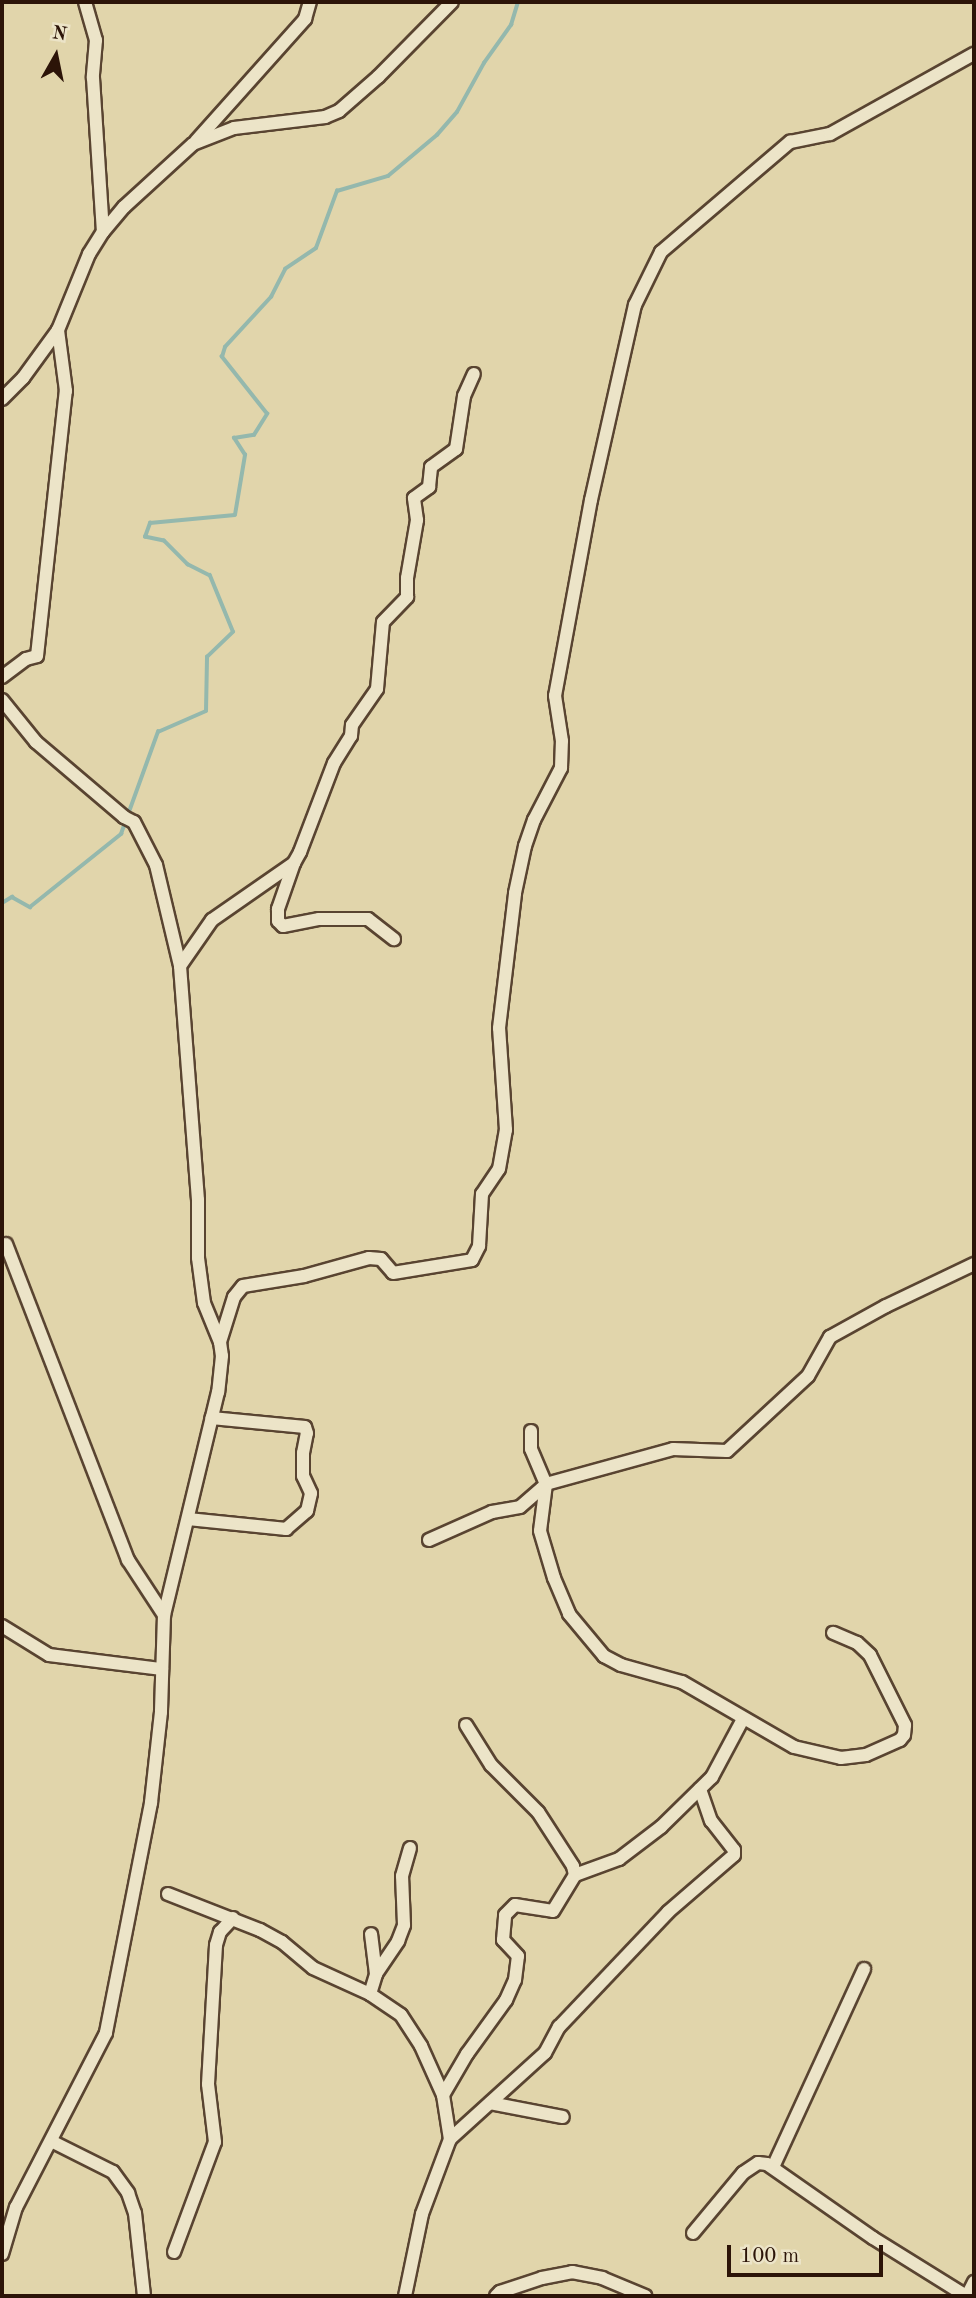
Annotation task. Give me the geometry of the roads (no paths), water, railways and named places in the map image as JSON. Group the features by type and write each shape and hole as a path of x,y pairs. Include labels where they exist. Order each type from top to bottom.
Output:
{"street":[{"path":"85,2 96,40 93,78 103,232"},
{"path":"2,398 23,378 58,330 89,254 103,232 124,208 193,144 305,19 310,2"},
{"path":"193,144 234,128 326,117 339,111 378,77 452,2"},
{"path":"2,2255 16,2207 106,2033 119,1981 151,1803 164,1615 218,1392 220,1342 234,1297 243,1286 304,1276 369,1258 381,1259 393,1273 472,1260 478,1246 482,1194 499,1169 506,1130 499,1028 514,893 534,820 561,768 562,741 555,696 591,500 635,305 661,252 790,142 830,134 974,54"},
{"path":"2,677 26,659 37,656 66,391 58,330"},
{"path":"394,939 368,919 319,919 283,926 278,921 278,909 334,763 351,736 352,725 377,689 383,622 407,597 407,578 417,520 414,498 429,487 431,467 456,449 464,396 474,373"},
{"path":"2,700 36,742 129,819 156,864 180,966 198,1200 198,1258 204,1303 220,1342"},
{"path":"180,966 212,920 295,863"},
{"path":"6,1244 128,1560 164,1615"},
{"path":"429,1540 492,1512 520,1507 546,1484 673,1449 727,1451 808,1376 830,1337 886,1306 974,1264"},
{"path":"188,1519 286,1529 307,1511 311,1493 303,1476 303,1453 307,1433 304,1427 211,1418"},
{"path":"531,1432 531,1449 546,1484 540,1531 569,1614 604,1656 644,1673 682,1682 794,1747 841,1758 866,1755 900,1740 904,1735 905,1725 870,1655 857,1643 833,1633"},
{"path":"2,1626 50,1655 162,1669"},
{"path":"443,2095 467,2054 506,2000 514,1980 518,1956 503,1940 505,1914 515,1905 552,1910 575,1875 619,1860 661,1827 712,1777 743,1719"},
{"path":"466,1725 491,1765 538,1812 573,1866 575,1875"},
{"path":"405,2296 422,2214 450,2139 545,2053 559,2027 668,1912 734,1854 726,1838 711,1821 700,1789"},
{"path":"370,1994 376,1974 398,1941 404,1925 402,1876 410,1848"},
{"path":"168,1894 233,1918 282,1942 313,1968 370,1994 401,2015 421,2046 443,2095 450,2139"},
{"path":"174,2252 215,2142 208,2084 216,1944 220,1932 233,1918"},
{"path":"371,1934 376,1974"},
{"path":"773,2167 864,1969"},
{"path":"490,2103 563,2117"},
{"path":"51,2141 113,2172 128,2193 135,2213 144,2296"},
{"path":"693,2232 743,2173 758,2163 773,2167 873,2238 966,2296 974,2282"},
{"path":"496,2296 500,2292 542,2277 572,2272 602,2278 645,2296"}],"waterway":[{"path":"2,903 12,897 30,907 121,834 158,732 206,711 207,657 233,632 210,576 188,565 164,541 145,537 150,523 235,515 245,455 234,438 254,435 267,414 222,357 225,347 271,297 285,269 316,248 337,191 388,176 437,135 457,112 484,63 511,25 518,2"}]}
